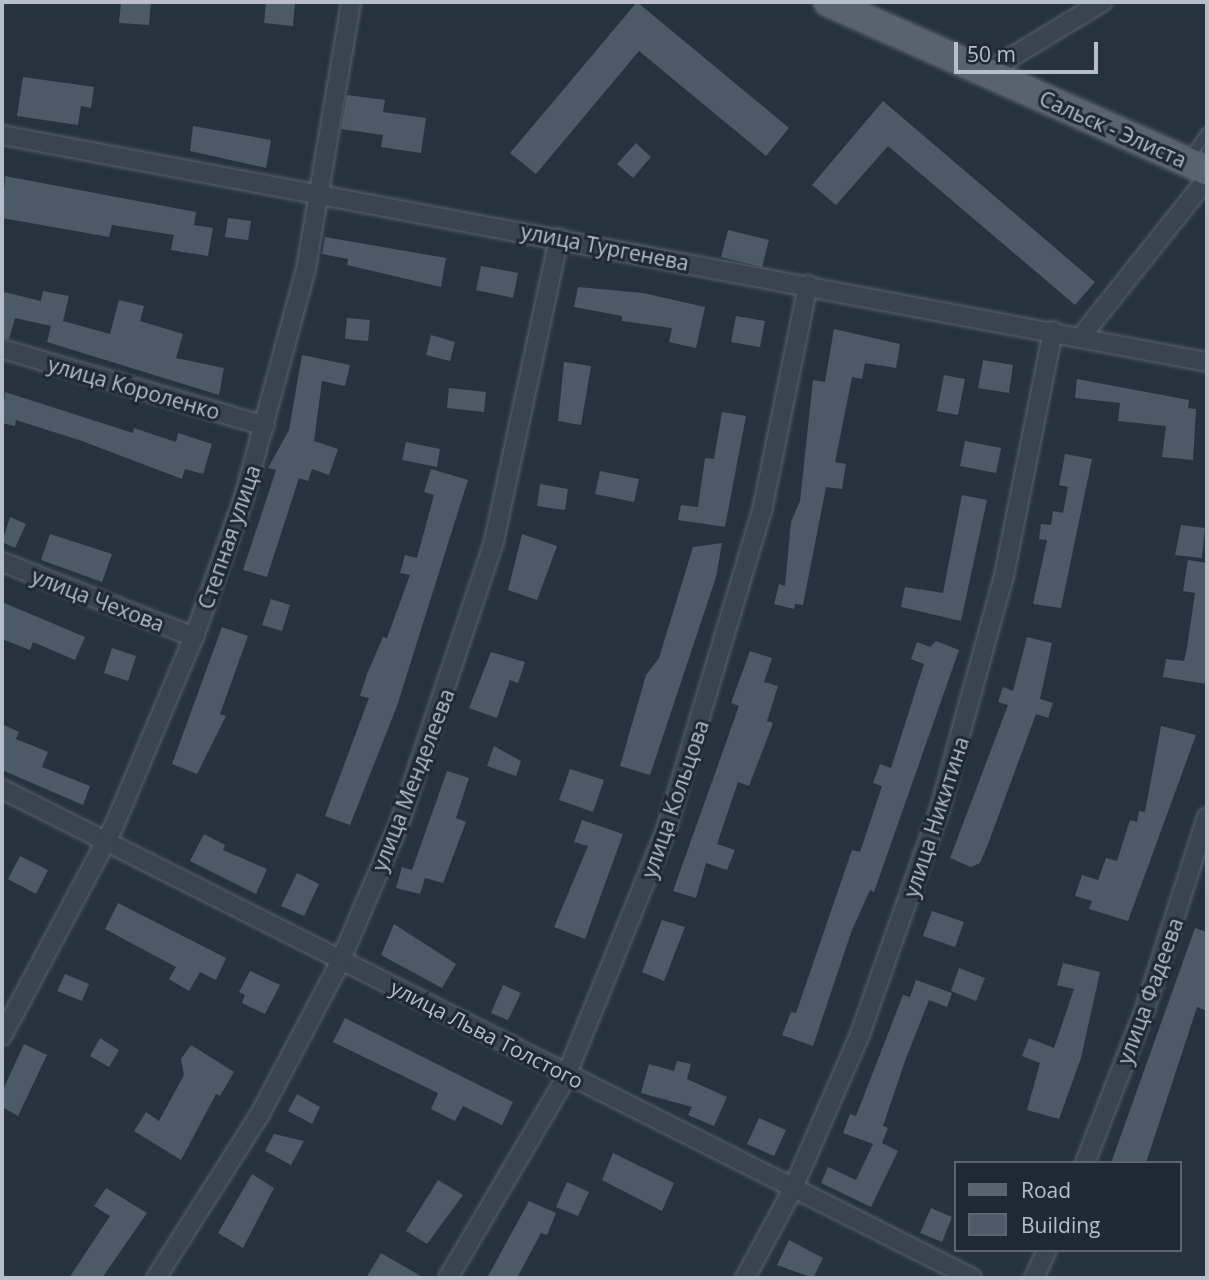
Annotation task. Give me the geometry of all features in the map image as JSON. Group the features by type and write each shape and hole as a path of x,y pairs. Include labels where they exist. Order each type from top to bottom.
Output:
{"main road":[{"name":"Сальск - Элиста","path":"828,2 1197,166"}],"street":[{"name":"Степная улица","path":"2,1034 106,842 194,638 265,426 321,194 351,2"},
{"path":"987,72 1102,2"},
{"name":"улица Тургенева","path":"2,135 1207,362"},
{"path":"1080,338 1207,179"},
{"name":"улица Менделеева","path":"156,1278 259,1116 341,960 399,824 466,636 519,444 559,238"},
{"name":"улица Кольцова","path":"448,1278 567,1074 628,930 703,723 762,511 808,285"},
{"name":"улица Никитина","path":"745,1278 793,1188 860,1034 940,808 1004,576 1053,331"},
{"name":"улица Короленко","path":"2,349 265,426"},
{"name":"улица Чехова","path":"2,562 194,638"},
{"name":"улица Льва Толстого","path":"2,789 972,1278"},
{"name":"улица Фадеева","path":"1086,1161 1201,863 1207,817"},
{"path":"1034,1278 1046,1252"}],"lane":[{"path":"1197,166 1207,131"}],"building":[{"path":"121,2 151,2 149,25 119,23"},
{"path":"266,2 295,2 293,26 264,23"},
{"path":"637,2 789,128 766,156 639,51 536,174 510,153"},
{"path":"23,77 94,87 91,108 81,106 78,125 17,116"},
{"path":"347,95 385,100 383,112 426,118 421,153 381,147 383,135 341,129"},
{"path":"883,101 1095,282 1075,305 888,146 836,205 812,185"},
{"path":"193,126 271,140 266,168 190,151"},
{"path":"636,143 651,157 633,178 617,164"},
{"path":"5,176 196,212 194,225 213,228 208,256 171,250 174,235 112,225 109,237 2,218"},
{"path":"228,218 251,221 248,240 225,237"},
{"path":"728,230 769,240 762,267 721,257"},
{"path":"325,237 446,258 441,287 347,265 348,259 322,254"},
{"path":"481,266 518,273 513,298 476,290"},
{"path":"578,287 643,293 705,307 696,348 669,342 672,328 622,321 622,316 574,307"},
{"path":"43,291 69,296 63,321 110,334 119,300 144,306 140,321 183,334 176,358 224,368 219,395 47,342 51,326 15,318 9,339 2,338 4,292 41,301"},
{"path":"736,316 765,321 760,347 731,342"},
{"path":"347,318 370,320 368,341 345,339"},
{"path":"834,329 900,344 896,368 865,363 862,379 852,377 835,462 846,464 842,489 826,487 803,605 795,604 794,609 774,604 779,584 785,586 791,522 800,501 813,380 825,382"},
{"path":"431,335 455,342 450,361 426,355"},
{"path":"302,355 350,365 345,386 322,381 314,441 338,449 329,475 312,469 308,481 299,478 267,577 243,570 276,470 268,468 289,430"},
{"path":"983,360 1013,365 1009,393 978,388"},
{"path":"564,362 591,366 581,425 558,421"},
{"path":"944,375 965,379 958,415 937,411"},
{"path":"1077,379 1189,400 1188,408 1196,409 1193,460 1162,457 1166,426 1118,421 1120,403 1075,398"},
{"path":"449,388 486,392 484,412 447,408"},
{"path":"5,392 133,433 134,428 176,442 178,433 212,444 203,474 185,469 182,479 82,441 16,420 15,426 2,423"},
{"path":"722,412 746,416 725,527 678,520 681,505 698,507 705,458 714,459"},
{"path":"965,441 1001,448 996,473 960,466"},
{"path":"406,442 440,449 437,467 402,460"},
{"path":"1065,454 1092,459 1061,608 1033,604 1047,540 1039,539 1041,524 1051,525 1053,511 1063,513 1068,487 1059,485"},
{"path":"431,469 468,480 397,706 350,825 325,816 369,698 360,696 367,674 383,637 387,638 410,575 400,573 405,555 417,558 434,495 424,492"},
{"path":"600,471 639,479 634,502 595,494"},
{"path":"540,484 568,489 565,510 537,506"},
{"path":"962,495 987,500 961,621 901,607 905,587 943,593"},
{"path":"10,517 26,524 15,548 2,542"},
{"path":"1181,525 1205,528 1202,558 1175,555"},
{"path":"50,534 112,554 102,582 41,560"},
{"path":"522,534 557,546 537,600 508,590"},
{"path":"722,543 716,577 650,775 620,766 646,675 659,658 693,547"},
{"path":"1188,560 1207,563 1207,684 1163,677 1166,659 1184,661 1187,648 1195,593 1183,591"},
{"path":"271,599 290,605 282,631 262,625"},
{"path":"2,602 85,637 75,660 33,642 30,650 2,639"},
{"path":"222,627 248,636 220,714 226,716 197,774 172,764"},
{"path":"1027,637 1052,643 1040,699 1053,703 1048,718 1036,714 980,863 971,867 950,858 1008,705 998,702 1003,687 1013,691"},
{"path":"936,641 959,650 874,892 870,890 852,930 813,1046 782,1035 791,1012 796,1013 852,850 860,852 882,786 873,783 880,764 891,768 924,664 911,659 917,642 930,647"},
{"path":"112,648 136,656 128,681 104,673"},
{"path":"750,651 772,658 764,682 778,686 767,721 773,723 749,786 738,782 717,844 735,850 727,870 706,863 696,898 673,891 739,706 731,703"},
{"path":"491,652 525,662 518,683 510,680 497,718 469,708"},
{"path":"2,724 19,732 16,739 48,752 42,767 90,786 83,805 2,770"},
{"path":"1161,726 1196,735 1128,921 1089,909 1092,901 1075,896 1082,875 1098,880 1106,858 1117,861 1130,820 1137,822 1139,811 1145,812"},
{"path":"494,746 521,761 516,776 487,766"},
{"path":"570,769 604,780 593,812 559,800"},
{"path":"447,771 469,778 456,818 466,822 443,883 425,878 420,894 396,888 402,867 412,870"},
{"path":"582,820 623,834 585,939 554,927 588,846 574,842"},
{"path":"204,834 225,845 223,850 267,869 256,894 190,861"},
{"path":"20,856 48,870 36,894 8,879"},
{"path":"297,873 319,884 304,916 281,906"},
{"path":"118,903 226,958 216,980 200,972 189,991 169,979 176,967 105,929"},
{"path":"932,911 964,922 955,947 923,936"},
{"path":"662,920 685,927 664,981 642,972"},
{"path":"394,924 456,964 442,988 381,955"},
{"path":"1195,928 1207,932 1207,1011 1197,1007 1147,1161 1112,1161"},
{"path":"1063,963 1100,972 1081,1058 1059,1119 1027,1110 1040,1063 1022,1056 1029,1038 1054,1048 1074,989 1057,985"},
{"path":"959,968 985,978 976,1001 951,991"},
{"path":"250,971 280,985 265,1014 242,1003 245,995 239,992"},
{"path":"65,974 89,984 82,1001 57,991"},
{"path":"916,980 952,993 947,1007 929,1000 905,1061 883,1126 888,1128 882,1143 898,1151 871,1207 821,1183 828,1167 856,1180 873,1144 843,1133 850,1114 856,1116 903,995 910,997"},
{"path":"503,985 521,993 508,1020 491,1013"},
{"path":"345,1018 513,1102 502,1125 463,1106 455,1121 431,1109 438,1093 333,1042"},
{"path":"100,1038 119,1050 109,1067 90,1056"},
{"path":"24,1044 47,1055 18,1116 2,1107 2,1092"},
{"path":"191,1045 234,1072 220,1096 216,1094 181,1160 134,1131 146,1112 159,1121 184,1075 181,1059"},
{"path":"677,1061 691,1064 687,1079 727,1097 714,1126 688,1115 692,1107 641,1093 649,1064 674,1071"},
{"path":"297,1094 320,1107 312,1124 288,1111"},
{"path":"759,1118 786,1130 774,1156 747,1144"},
{"path":"274,1134 304,1141 291,1165 265,1151"},
{"path":"613,1153 674,1183 662,1211 602,1180"},
{"path":"252,1174 274,1188 243,1248 218,1233"},
{"path":"438,1180 463,1195 427,1244 406,1231"},
{"path":"567,1182 589,1192 578,1216 556,1207"},
{"path":"106,1188 147,1213 102,1278 69,1278 110,1216 94,1206"},
{"path":"529,1201 556,1213 547,1235 541,1233 517,1278 487,1278"},
{"path":"931,1208 952,1217 942,1242 920,1233"},
{"path":"789,1240 823,1258 813,1278 777,1265"},
{"path":"381,1253 424,1278 366,1278"}]}
